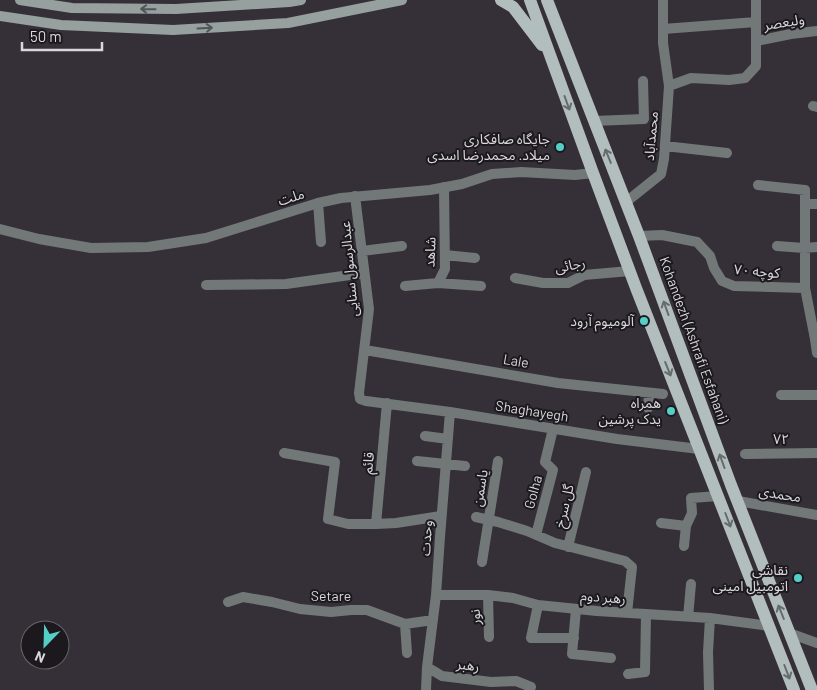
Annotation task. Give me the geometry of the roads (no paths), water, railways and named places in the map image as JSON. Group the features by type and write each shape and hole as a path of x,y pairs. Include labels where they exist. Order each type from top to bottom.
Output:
{"main road":[{"path":"20,0 72,8 289,2 301,0"},
{"path":"0,16 61,25 173,30 288,23 382,2 402,0"},
{"path":"501,0 513,7 551,57"},
{"path":"530,0 630,271 794,690"},
{"name":"Kohandezh (Ashrafi Esfahani)","path":"547,0 640,236 738,501 812,690"},
{"path":"553,15 556,0"}],"street":[{"name":"محمدآباد","path":"626,202 661,174 664,159 669,86 663,43 663,0"},
{"path":"669,86 691,78 729,80 745,78 756,66 756,0"},
{"path":"663,29 756,22"},
{"name":"ولیعصر","path":"756,41 817,31"},
{"path":"594,121 644,119 643,81"},
{"path":"665,146 727,153"},
{"name":"ملت","path":"0,229 49,241 91,248 148,247 206,238 318,203 341,198 430,190 462,184 492,174 521,172 593,174"},
{"path":"758,185 805,190 805,288 816,338 817,353"},
{"name":"شاهد","path":"405,286 438,283 445,270 444,187"},
{"name":"عبدالرسول سنایی","path":"355,196 369,309 359,393 360,399"},
{"path":"318,203 321,242"},
{"path":"804,204 817,204"},
{"name":"کوچه ۷۰","path":"640,236 662,235 697,242 710,256 714,268 722,281 734,286 805,288"},
{"path":"362,251 402,246"},
{"path":"776,246 817,247"},
{"path":"444,255 475,258"},
{"name":"رجائی","path":"515,278 543,283 568,283 584,276 630,271"},
{"path":"206,284 286,284 364,273"},
{"path":"438,283 481,286"},
{"name":"Lale","path":"365,350 558,383 663,394"},
{"path":"648,408 649,393"},
{"path":"781,395 817,395"},
{"name":"Shaghayegh","path":"360,399 552,429 699,449"},
{"name":"قائم","path":"376,524 387,403"},
{"name":"وحدت","path":"427,667 436,595 450,412"},
{"name":"Golha","path":"536,535 553,470 545,462 552,429"},
{"path":"425,436 448,440"},
{"path":"284,453 335,462 328,520 348,524 376,524 441,516"},
{"name":"۷۲","path":"745,454 817,453"},
{"path":"417,461 465,466"},
{"name":"یاسمن","path":"482,562 498,461"},
{"name":"گل سرخ","path":"568,547 586,472"},
{"path":"684,546 686,526 692,513 691,498 718,496"},
{"name":"محمدی","path":"738,501 817,515"},
{"path":"476,518 527,531 554,543 625,561 632,567 627,613"},
{"path":"661,523 686,526"},
{"path":"688,616 691,584"},
{"name":"رهبر دوم","path":"436,595 488,595 513,598 538,605 710,618 769,626"},
{"name":"نور","path":"488,595 489,637"},
{"name":"Setare","path":"228,602 243,597 300,609 330,612 367,610 405,624 433,620"},
{"path":"538,605 531,638 574,638"},
{"path":"576,609 572,654 610,658"},
{"path":"628,674 645,672 646,614"},
{"path":"709,690 708,652 710,618"},
{"path":"405,624 407,653"},
{"path":"790,632 816,639"},
{"path":"426,690 427,667"},
{"name":"رهبر","path":"427,667 442,676 491,682 516,681 531,687"}],"place":[{"name":"جایگاه صافکاری میلاد. محمدرضا اسدی","path":"560,147"},
{"name":"آلومیوم آرود","path":"644,321"},
{"name":"همراه یدک پرشین","path":"671,411"},
{"name":"نقاشی اتومبیل امینی","path":"798,578"}]}
